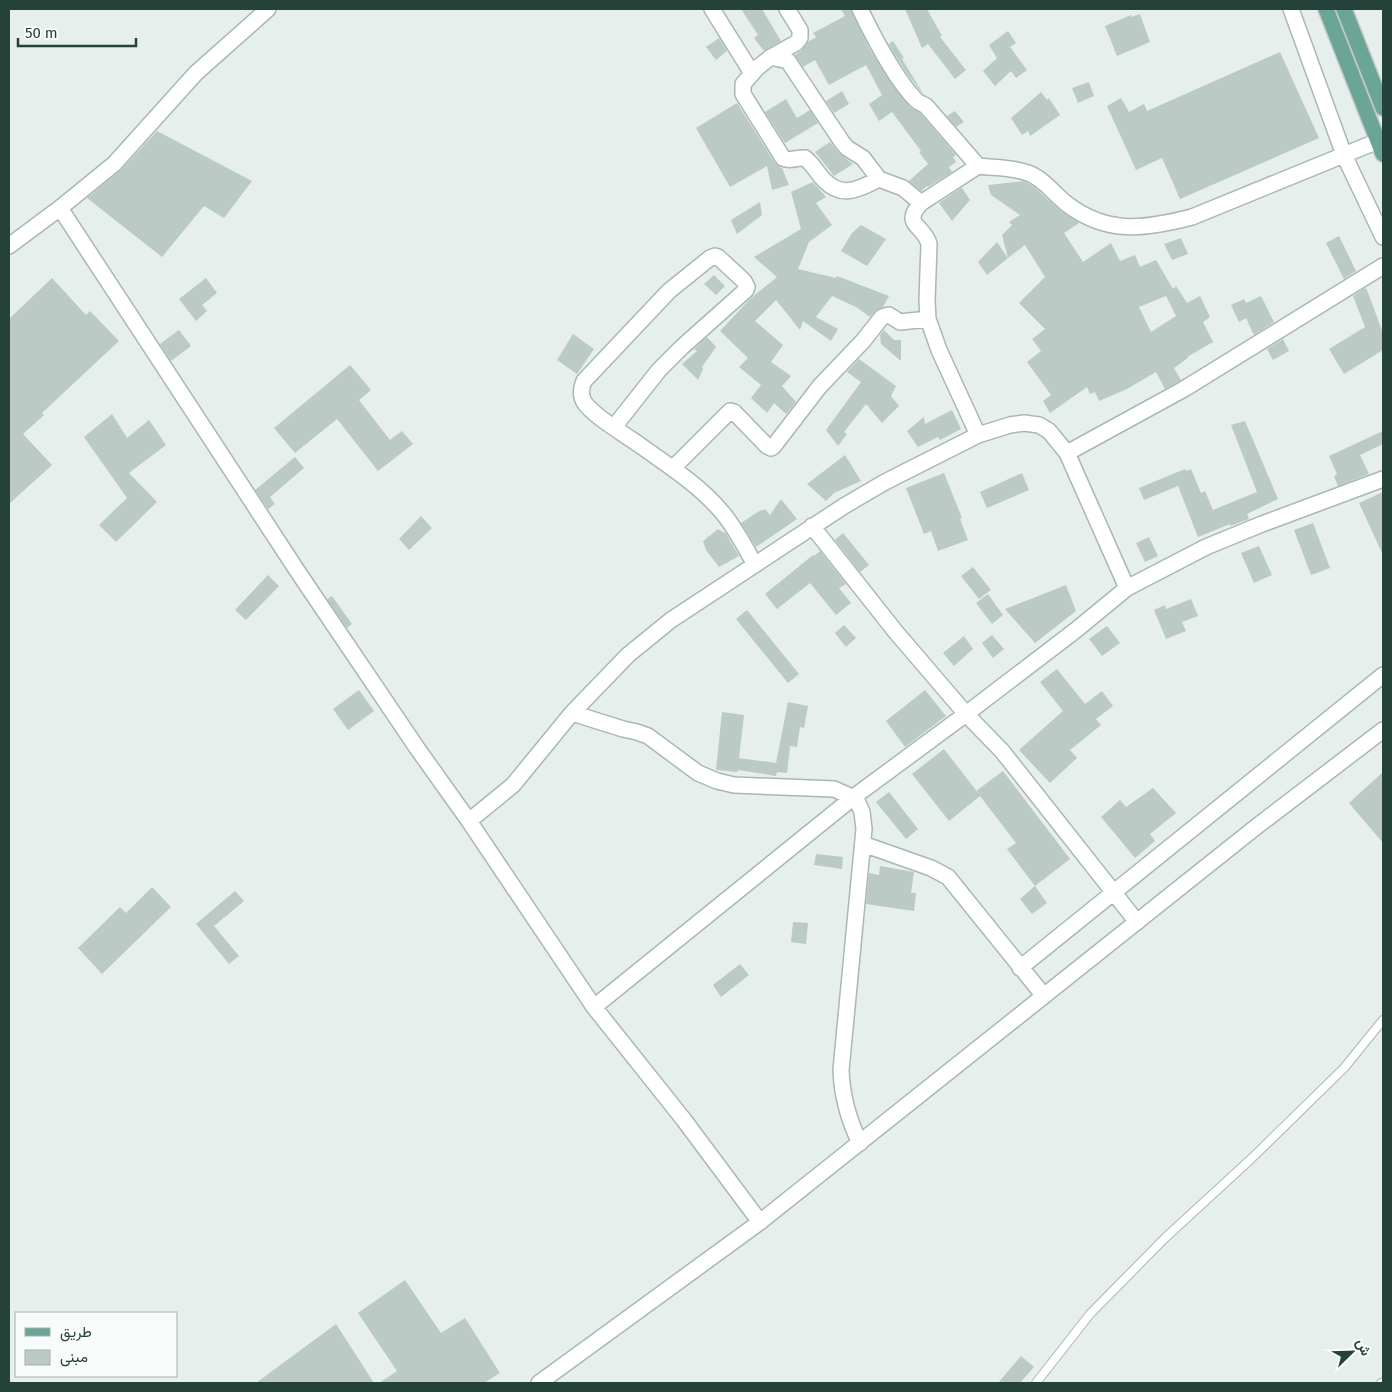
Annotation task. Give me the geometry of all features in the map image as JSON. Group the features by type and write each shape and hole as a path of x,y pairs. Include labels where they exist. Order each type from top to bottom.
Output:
{"main road":[{"path":"1326,9 1382,145"},
{"path":"1344,9 1383,108"}],"street":[{"path":"9,246 114,164 196,73 268,9"},
{"path":"712,9 750,70 756,68"},
{"path":"788,9 800,30 800,38 796,43 770,57 756,68 743,84 743,94 783,158 788,160 805,158 824,180 833,188 839,190 859,189 879,179"},
{"path":"860,9 895,72 908,90 917,101 926,106 978,166"},
{"path":"1291,9 1344,155 1383,237"},
{"path":"770,57 786,60 792,64 842,142 863,158 879,179 903,188 921,203"},
{"path":"978,435 939,350 928,319 929,244 926,236 912,218 915,209 921,203 978,166 1029,173 1068,205 1101,223 1136,228 1160,226 1192,217 1344,155 1382,145"},
{"path":"60,208 298,572 594,1007 684,1120 760,1222"},
{"path":"614,427 659,370 746,290 747,287 744,281 718,257 710,258 669,291 584,381 581,387 581,395 594,412 614,427 673,468 711,500 722,511 737,532 755,566"},
{"path":"1066,453 1184,389 1383,266"},
{"path":"673,468 730,410 767,446 773,447 820,386 863,341 882,317 889,315 900,322 928,319"},
{"path":"469,821 513,785 572,713 628,655 671,620 755,566 812,526 885,482 978,435 1010,425 1024,423 1039,426 1049,431 1066,453 1127,588"},
{"path":"594,1007 855,796 1076,630 1127,588 1206,547 1383,479"},
{"path":"812,526 895,631 966,714 1002,751 1137,922"},
{"path":"1020,968 1383,675"},
{"path":"572,713 648,736 698,773 716,781 734,785 834,789 852,797 855,796"},
{"path":"539,1383 760,1222 1256,827 1383,730"},
{"path":"855,796 864,820 841,1070 846,1108 860,1143"},
{"path":"862,844 932,868 948,878 1044,996"}],"lane":[{"path":"1036,1383 1090,1314 1109,1294 1165,1238 1252,1158 1344,1068 1383,1020"}],"building":[{"path":"741,9 762,9 781,41 764,51 754,38 758,35"},
{"path":"841,9 851,9 869,48 893,86 910,107 920,113 956,155 953,157 956,162 949,167 952,172 921,191 909,181 928,164 919,152 921,151 892,112 879,121 869,104 882,95 866,65 829,85 815,60 803,67 795,55 816,37 813,33 845,16"},
{"path":"905,9 927,9 942,36 940,37 966,70 955,79 928,44 922,48"},
{"path":"1140,14 1150,42 1117,56 1105,26 1131,15 1132,17"},
{"path":"1008,31 1016,43 1010,47 1027,70 1016,78 1011,71 995,86 983,71 997,58 989,45"},
{"path":"719,38 727,51 716,60 706,47"},
{"path":"893,41 924,95 893,52 889,44"},
{"path":"1280,52 1319,138 1180,199 1162,158 1136,170 1107,106 1121,98 1129,112 1144,104 1147,111"},
{"path":"1089,82 1094,96 1078,103 1072,88"},
{"path":"842,91 849,104 834,113 826,101"},
{"path":"1041,92 1047,100 1049,98 1060,115 1030,136 1028,131 1022,135 1011,118"},
{"path":"786,99 797,118 810,110 818,123 785,143 765,112"},
{"path":"737,103 775,163 782,168 789,185 772,190 767,166 730,187 696,128"},
{"path":"955,111 964,122 956,127 947,116"},
{"path":"157,131 252,181 224,218 204,206 162,257 87,198 121,170"},
{"path":"830,142 840,154 853,164 834,176 815,152"},
{"path":"1024,181 1079,223 1064,233 1083,262 1111,243 1120,261 1135,255 1140,267 1156,260 1173,289 1176,286 1187,303 1200,296 1210,317 1203,322 1213,342 1187,357 1174,368 1181,380 1165,389 1156,372 1127,389 1099,401 1095,392 1090,394 1087,387 1050,413 1043,401 1051,395 1027,362 1041,351 1032,339 1045,329 1019,303 1045,277 1025,245 1008,258 1002,235 1012,225 1009,222 1020,215 991,195 988,185","holes":["1166,296 1176,316 1151,332 1139,307"]},
{"path":"813,182 826,197 816,203 832,225 809,242 798,269 836,278 837,276 889,296 883,307 875,311 870,317 856,307 832,296 816,317 838,329 831,341 803,321 800,330 776,300 755,321 783,345 771,362 791,376 782,386 796,402 786,414 774,403 767,413 751,398 761,385 739,367 748,358 720,331 750,299 777,277 754,257 801,229 791,192"},
{"path":"961,188 970,200 952,221 939,203"},
{"path":"760,202 762,215 737,234 731,220"},
{"path":"861,225 886,239 867,266 841,251 852,233"},
{"path":"1339,236 1356,271 1344,279 1326,243"},
{"path":"1181,238 1188,254 1172,260 1164,244"},
{"path":"997,242 1008,258 987,275 978,262"},
{"path":"714,275 725,286 716,295 704,284"},
{"path":"52,278 86,315 90,311 119,341 42,413 44,415 23,434 52,465 9,504 9,319"},
{"path":"206,278 217,293 202,305 207,311 196,321 179,299"},
{"path":"1365,288 1383,333 1383,350 1344,374 1329,349 1365,327 1353,296"},
{"path":"1261,296 1274,322 1254,335 1246,318 1239,322 1231,305 1244,299 1246,303"},
{"path":"179,330 191,346 171,361 160,344"},
{"path":"884,330 894,340 901,340 901,361 881,344 880,335"},
{"path":"573,334 594,349 577,374 557,360"},
{"path":"707,337 716,347 702,367 703,369 698,380 682,364 697,351 694,349"},
{"path":"1283,339 1289,351 1273,360 1267,349"},
{"path":"859,359 896,386 891,396 899,406 882,423 866,404 844,432 847,434 838,446 826,430 861,382 847,372"},
{"path":"350,365 371,390 359,400 390,440 402,431 413,444 378,471 337,419 295,453 274,428"},
{"path":"952,410 961,429 940,440 938,437 918,447 907,431 924,417 925,424"},
{"path":"112,414 127,438 149,420 166,445 129,473 157,502 116,542 99,525 127,498 84,437"},
{"path":"1245,421 1278,499 1247,514 1249,519 1230,526 1230,524 1198,537 1178,486 1144,500 1139,488 1185,469 1186,471 1191,469 1201,493 1205,491 1213,510 1257,492 1231,425"},
{"path":"1383,431 1383,444 1360,455 1369,474 1338,486 1334,476 1337,474 1329,456"},
{"path":"845,455 861,481 834,493 826,501 807,484"},
{"path":"295,457 304,468 270,497 275,504 268,509 255,490"},
{"path":"944,473 962,518 960,519 968,540 938,551 931,531 924,534 906,488"},
{"path":"1022,473 1029,490 987,508 980,492"},
{"path":"1383,492 1383,555 1359,503"},
{"path":"781,499 797,519 756,547 741,523 761,510 765,509 770,515"},
{"path":"421,516 432,528 409,550 399,539"},
{"path":"1313,523 1330,568 1311,575 1294,530"},
{"path":"718,529 725,532 739,556 719,567 706,550 703,541"},
{"path":"843,533 869,565 860,572 835,540"},
{"path":"1149,537 1158,556 1145,562 1136,543"},
{"path":"1259,546 1272,575 1254,583 1241,553"},
{"path":"820,551 846,584 839,588 851,603 836,615 810,583 777,609 765,594"},
{"path":"973,567 991,590 979,599 961,576"},
{"path":"268,575 279,586 246,620 235,610"},
{"path":"1066,585 1076,611 1035,643 1005,609"},
{"path":"988,594 1003,615 992,624 976,603"},
{"path":"332,596 352,624 347,628 327,599"},
{"path":"1191,599 1198,616 1182,622 1186,631 1166,639 1154,610 1165,605 1166,609"},
{"path":"747,610 799,674 788,683 736,619"},
{"path":"844,625 856,638 846,647 835,633"},
{"path":"1107,626 1120,643 1102,656 1089,639"},
{"path":"992,635 1004,649 993,658 982,643"},
{"path":"964,636 973,649 954,666 943,653"},
{"path":"1057,669 1085,704 1102,691 1113,706 1096,719 1101,725 1070,750 1077,758 1050,783 1019,750 1063,711 1040,682"},
{"path":"359,690 374,711 348,730 333,709"},
{"path":"925,690 946,716 905,747 886,721"},
{"path":"788,702 808,706 804,728 800,727 797,747 790,746 787,773 777,772 776,776 738,770 738,772 716,770 722,712 744,715 739,758 776,763"},
{"path":"944,749 976,791 1003,771 1070,859 1035,886 1007,849 1016,843 980,796 949,821 912,774"},
{"path":"1383,772 1383,843 1349,803"},
{"path":"1153,788 1176,813 1150,834 1155,841 1135,858 1101,817 1120,800 1126,807"},
{"path":"889,792 918,829 906,839 876,802"},
{"path":"816,854 843,857 842,869 814,865"},
{"path":"880,866 914,872 911,893 916,893 914,911 866,904 869,873 879,875"},
{"path":"1035,886 1047,903 1032,914 1020,899"},
{"path":"152,887 171,907 102,974 78,948 120,907 126,913"},
{"path":"235,891 244,901 214,926 239,956 229,964 196,924"},
{"path":"793,922 808,923 806,944 791,942"},
{"path":"740,964 749,975 721,997 713,985"},
{"path":"405,1280 441,1333 465,1318 500,1373 484,1383 379,1383 397,1371 358,1313"},
{"path":"336,1324 374,1383 256,1383"},
{"path":"1021,1356 1034,1367 1020,1383 998,1383"}]}
